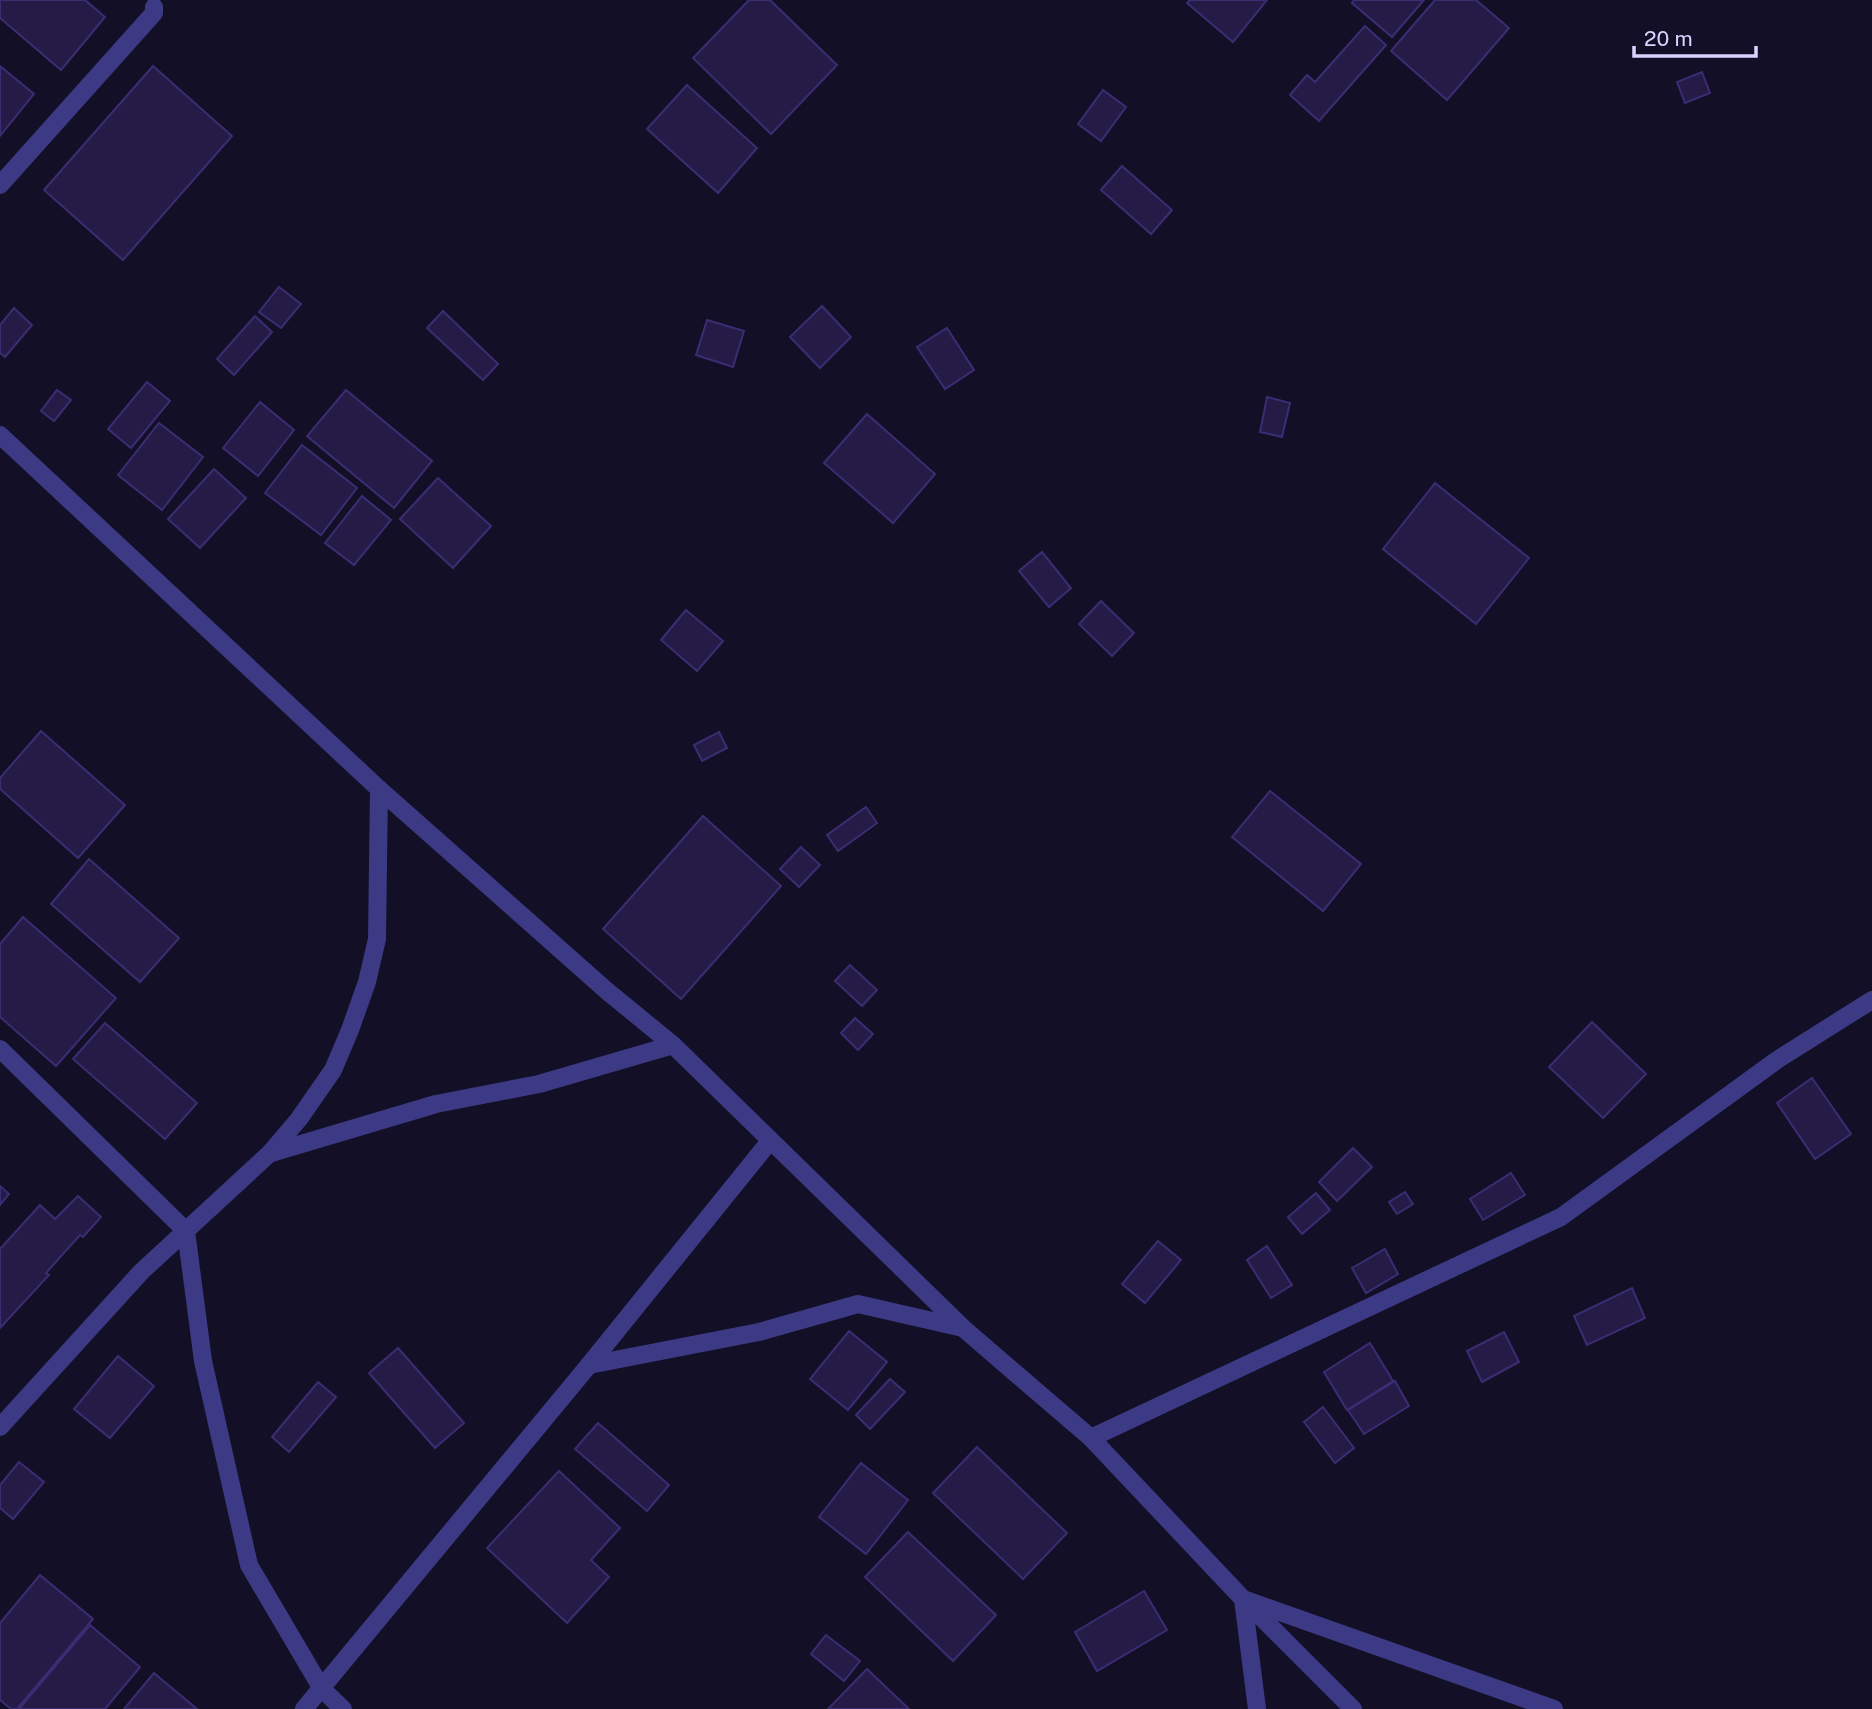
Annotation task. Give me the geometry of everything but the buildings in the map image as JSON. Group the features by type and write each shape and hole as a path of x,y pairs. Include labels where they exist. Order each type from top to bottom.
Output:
{"street":[{"path":"0,185 154,13 154,6"},
{"path":"0,435 379,789 607,991 673,1045 963,1328 1091,1438 1242,1599 1353,1709"},
{"path":"0,1427 142,1271 270,1153 299,1119 332,1070 367,982 377,939 379,789"},
{"path":"1091,1438 1561,1217 1777,1060 1872,1000"},
{"path":"270,1153 436,1104 539,1084 673,1045"},
{"path":"0,1049 187,1231 203,1361 249,1565 322,1689 343,1709"},
{"path":"304,1709 589,1365 770,1141"},
{"path":"589,1365 759,1332 858,1304 963,1328"},
{"path":"1242,1599 1257,1709"},
{"path":"1242,1599 1554,1709"}]}
